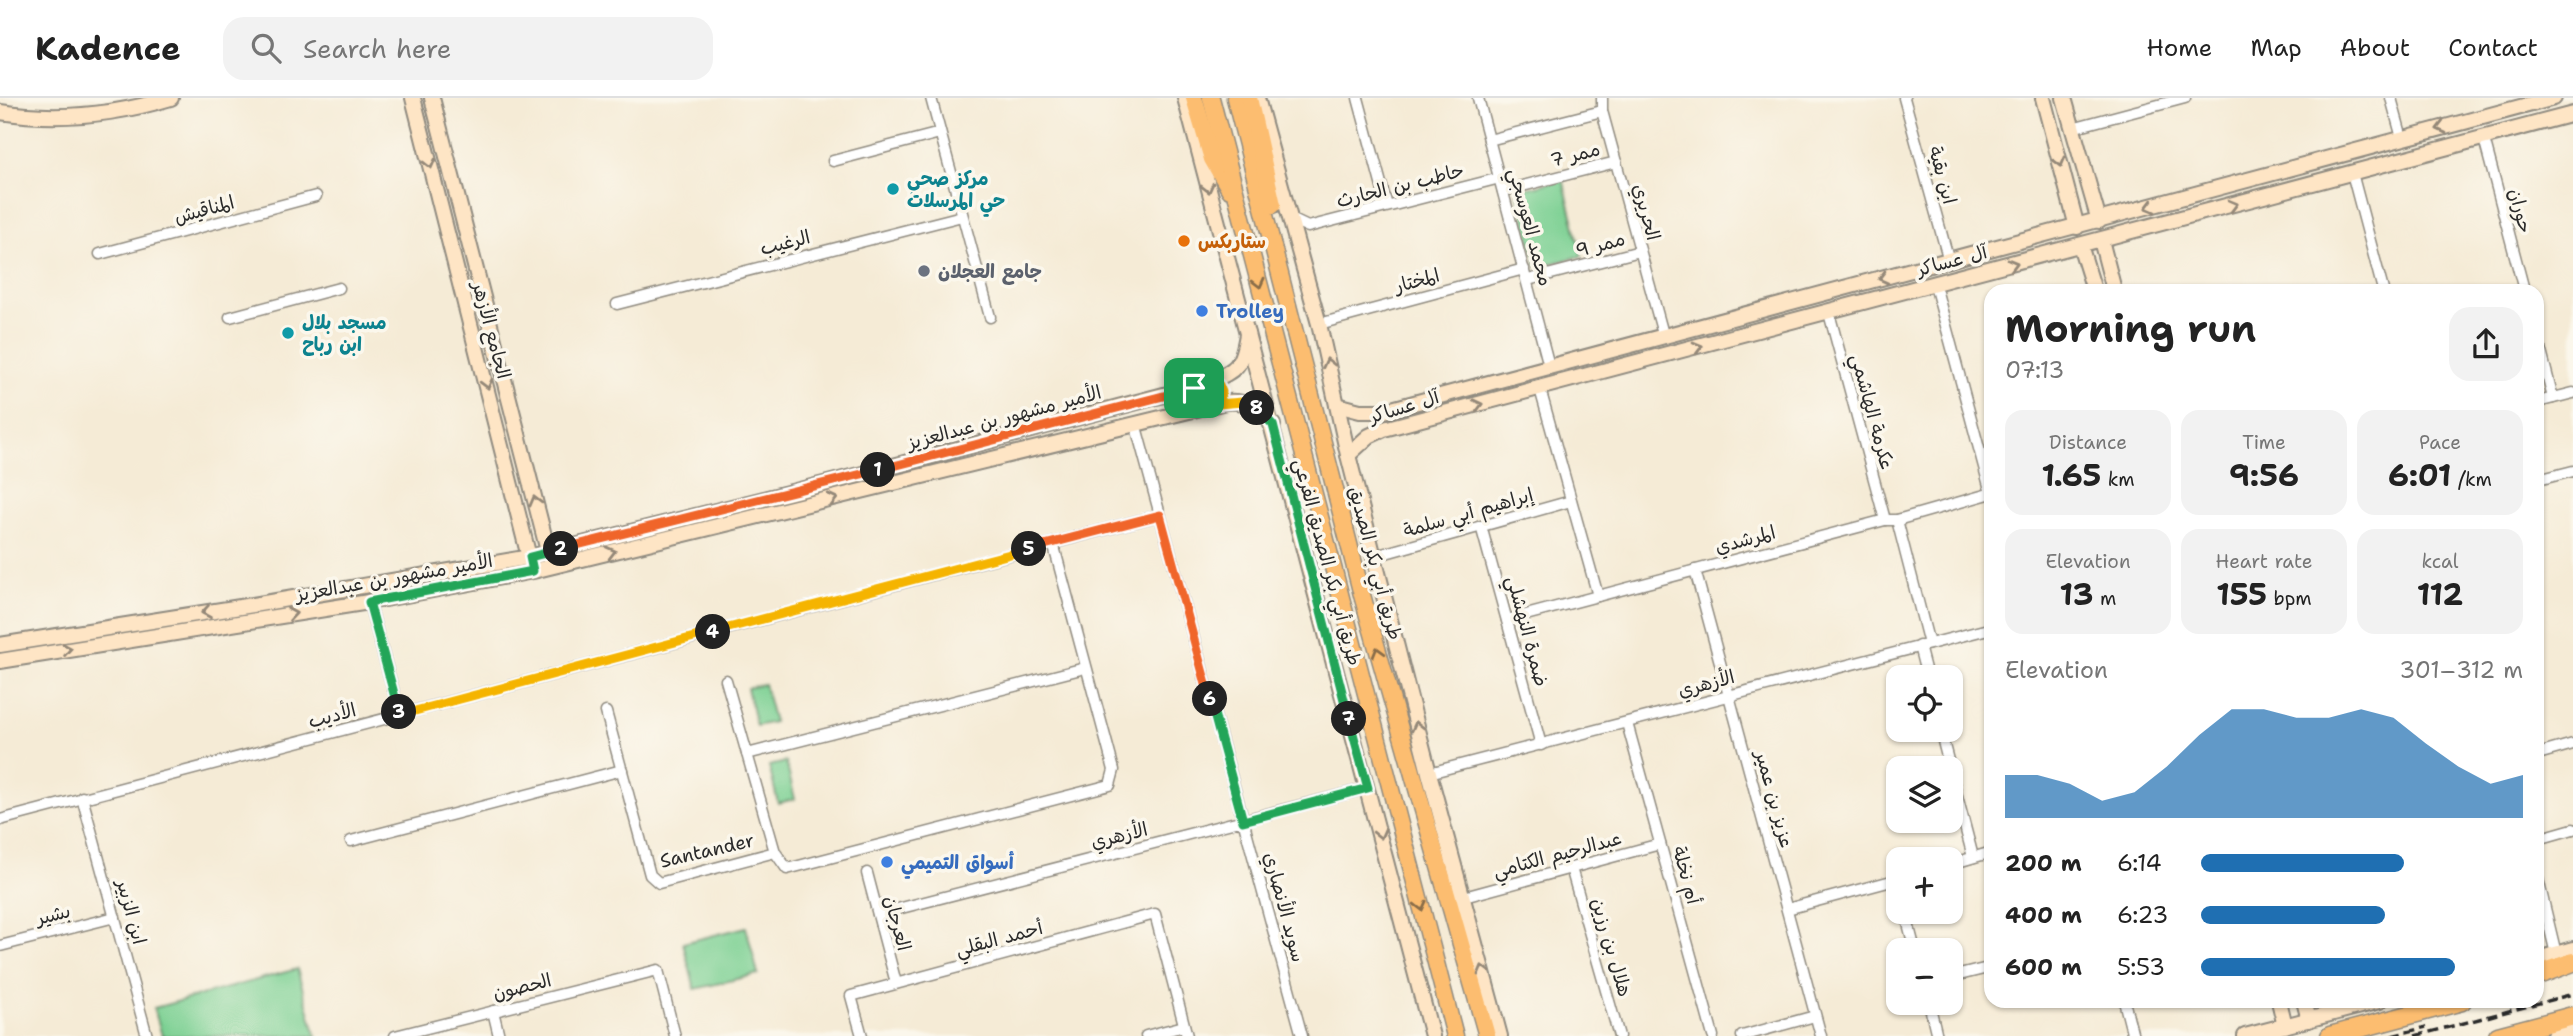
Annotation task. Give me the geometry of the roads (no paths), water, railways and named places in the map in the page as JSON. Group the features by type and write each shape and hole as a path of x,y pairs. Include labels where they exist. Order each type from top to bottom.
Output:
{"highway":[{"path":"2544,973 2573,962"},
{"path":"2544,979 2573,972"},
{"path":"2330,1036 2436,1008"},
{"path":"2498,1036 2573,1016"}],"main road":[{"path":"1194,98 1212,159 1238,200"},
{"path":"1211,98 1455,1036"},
{"name":"طريق أبي بكر الصديق","path":"1235,98 1362,595 1487,1036"},
{"path":"1249,98 1284,249 1284,261 1280,271"}],"street":[{"path":"0,112 76,117 123,110 171,98"},
{"name":"الجامع الأزهر","path":"413,98 531,564"},
{"name":"الجامع الأزهر","path":"432,98 550,560"},
{"path":"931,98 990,317"},
{"name":"طريق أبي بكر الصديق الفرعي","path":"1185,98 1432,1036"},
{"path":"1257,98 1319,324 1348,455 1429,773 1500,1036"},
{"path":"1358,98 1387,206"},
{"name":"محمد العوسجي","path":"1478,98 1549,366"},
{"name":"الحريري","path":"1602,98 1602,111 1662,334"},
{"name":"ابن بقية","path":"1904,98 1948,261"},
{"path":"2043,98 2077,227"},
{"path":"2064,98 2099,221"},
{"path":"2072,128 2185,98"},
{"path":"2391,98 2402,138"},
{"name":"آل عساكر","path":"1337,405 1360,411 1384,411 1662,334 2077,227 2554,98"},
{"path":"2514,109 2519,128"},
{"path":"1489,140 1602,111"},
{"name":"آل عساكر","path":"1348,455 1369,436 1384,429 2573,114"},
{"path":"833,161 940,133"},
{"name":"حوران","path":"2484,139 2522,284"},
{"name":"ممر 7","path":"1503,191 1616,162"},
{"path":"2352,173 2382,284"},
{"name":"حاطب بن الحارث","path":"1308,226 1500,178"},
{"name":"المناقيش","path":"100,254 316,196"},
{"name":"الرغيب","path":"617,304 962,216"},
{"path":"1289,218 1308,226 1300,236 1297,247"},
{"path":"2101,240 2112,284"},
{"path":"2080,245 2092,284"},
{"name":"ممر 9","path":"1528,281 1640,251"},
{"path":"2093,284 2094,268 2102,267 2110,276"},
{"name":"المختار","path":"1319,324 1524,269"},
{"path":"460,281 478,276"},
{"path":"1935,285 1984,467"},
{"path":"230,317 339,288"},
{"name":"عكرمة الهاشمي","path":"1829,313 1885,520"},
{"name":"الأمير مشهور بن عبدالعزيز","path":"550,560 926,457 1194,388 1238,367 1243,358 1247,334"},
{"path":"1602,352 1608,371"},
{"path":"2544,363 2553,398"},
{"path":"1212,381 1219,385 1222,392 1218,404"},
{"path":"1540,389 1598,596"},
{"path":"2544,400 2573,393"},
{"name":"الأمير مشهور بن عبدالعزيز","path":"0,661 369,602 940,473 1135,423 1234,401 1250,404 1264,413 1273,425"},
{"path":"1384,411 1376,415 1376,424 1384,429"},
{"name":"سويد الأنصاري","path":"1135,423 1302,1036"},
{"path":"2544,479 2573,473"},
{"name":"المرشدي","path":"1507,620 1885,520 1897,520 1984,495"},
{"name":"إبراهيم أبي سلمة","path":"1375,556 1571,501"},
{"name":"الأديب","path":"0,820 1160,515"},
{"path":"1897,520 1926,665"},
{"name":"ضمرة النهشلي","path":"1481,526 1541,745"},
{"path":"726,680 775,852 787,869 1110,785 1114,770 1053,543"},
{"name":"الأمير مشهور بن عبدالعزيز","path":"0,645 531,564"},
{"name":"عزيز بن عمير","path":"1695,570 1821,1036"},
{"path":"369,602 400,715"},
{"name":"الأزهري","path":"1429,773 1984,630"},
{"path":"747,754 1086,667"},
{"path":"351,841 622,770 606,712"},
{"name":"أم نخلة","path":"1627,723 1713,1036"},
{"path":"2544,752 2573,744"},
{"name":"Santander","path":"622,770 650,875 659,883 775,852"},
{"name":"الأزهري","path":"878,914 1368,788"},
{"name":"ابن الزبير","path":"82,797 147,1036"},
{"path":"1963,818 1973,857"},
{"path":"2544,837 2573,829"},
{"name":"عبدالرحيم الكتامي","path":"1464,897 1660,844"},
{"path":"1963,860 1984,854"},
{"name":"هلال بن رزين","path":"1571,868 1619,1036"},
{"name":"العرجان","path":"867,873 896,983"},
{"path":"1787,909 1886,885"},
{"path":"2544,904 2556,954"},
{"name":"أحمد البقلي","path":"862,1036 851,996 1155,914 1186,1031"},
{"name":"بشير","path":"0,946 115,916"},
{"path":"2544,957 2573,949"},
{"path":"1963,974 1984,969"},
{"name":"الحصون","path":"395,1036 658,970 676,1036"},
{"path":"2126,1008 2133,1036"},
{"path":"2280,1008 2284,1026"},
{"path":"2306,1008 2309,1020"},
{"path":"2245,1036 2354,1008"},
{"path":"493,1011 499,1036"},
{"path":"1932,1015 1937,1036"},
{"path":"1742,1036 1815,1016"},
{"path":"1146,1036 1186,1031"},
{"path":"2554,1036 2573,1032"}],"railway":[{"path":"2544,1002 2573,994"},
{"path":"2415,1036 2520,1008"},
{"path":"2392,1036 2426,1027"}],"place":[{"name":"مركز صحي حي المرسلات","path":"893,189"},
{"name":"ستاربكس","path":"1184,241"},
{"name":"جامع العجلان","path":"924,271"},
{"name":"Trolley","path":"1202,311"},
{"name":"مسجد بلال ابن رباح","path":"288,333"},
{"name":"أسواق التميمي","path":"887,862"}]}
